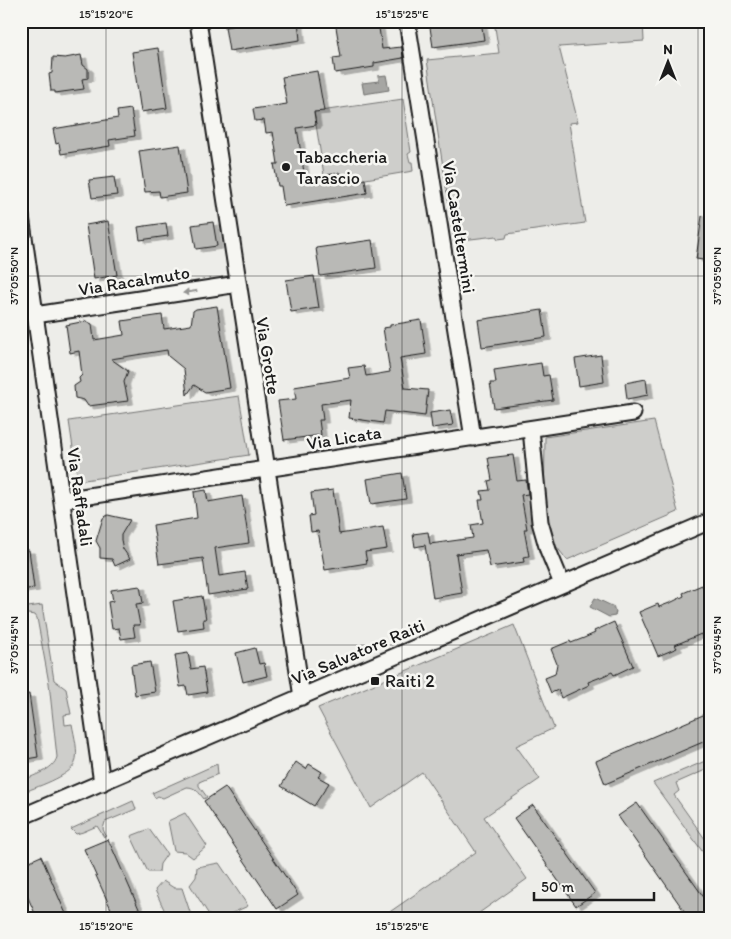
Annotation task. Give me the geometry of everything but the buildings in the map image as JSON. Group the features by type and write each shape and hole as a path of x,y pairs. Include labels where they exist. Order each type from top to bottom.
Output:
{"street":[{"name":"Via Grotte","path":"198,21 302,696"},
{"name":"Via Casteltermini","path":"407,21 473,438"},
{"name":"Via Raffadali","path":"21,216 102,783"},
{"name":"Via Racalmuto","path":"35,315 238,284"},
{"name":"Via Licata","path":"62,500 632,414"},
{"path":"531,429 540,522 548,550 562,584"},
{"name":"Via Salvatore Raiti","path":"21,817 710,521"}],"shaded area":[{"path":"494,21 643,21 644,41 559,47 578,122 569,123 585,223 507,234 506,238 498,239 496,236 454,241 427,60 499,53"},
{"path":"386,75 389,90 364,94 362,83 379,81 378,76"},
{"path":"403,99 411,152 408,154 410,162 412,162 413,171 342,183 340,173 324,175 314,112"},
{"path":"239,396 249,455 78,481 69,421"},
{"path":"654,421 678,512 567,560 553,542 544,520 545,437"},
{"path":"595,598 614,607 613,609 616,611 615,616 609,617 590,607"},
{"path":"42,605 54,680 66,689 71,714 64,715 65,725 72,724 76,744 76,758 72,768 60,777 21,793 21,781 52,766 57,757 49,683 37,618 35,615 21,613 21,608"},
{"path":"514,625 554,728 516,746 540,779 484,817 527,879 472,918 381,918 476,852 422,772 371,808 318,708"},
{"path":"710,759 710,768 676,783 679,791 674,795 710,846 710,862 653,783"},
{"path":"217,764 218,774 199,782 199,786 207,797 204,799 197,791 190,787 163,798 158,796 155,798 152,793"},
{"path":"133,801 136,809 105,822 103,829 106,836 104,837 97,826 76,834 71,829"},
{"path":"185,813 207,846 193,858 185,852 174,851 168,821"},
{"path":"149,829 167,854 160,864 159,872 148,872 131,836"},
{"path":"219,863 248,906 221,918 211,918 190,885 196,877 197,867"},
{"path":"163,881 174,888 182,888 192,918 168,918 155,890"}],"place":[{"name":"Tabaccheria Tarascio","path":"286,167"},
{"name":"Raiti 2","path":"375,681"}]}
